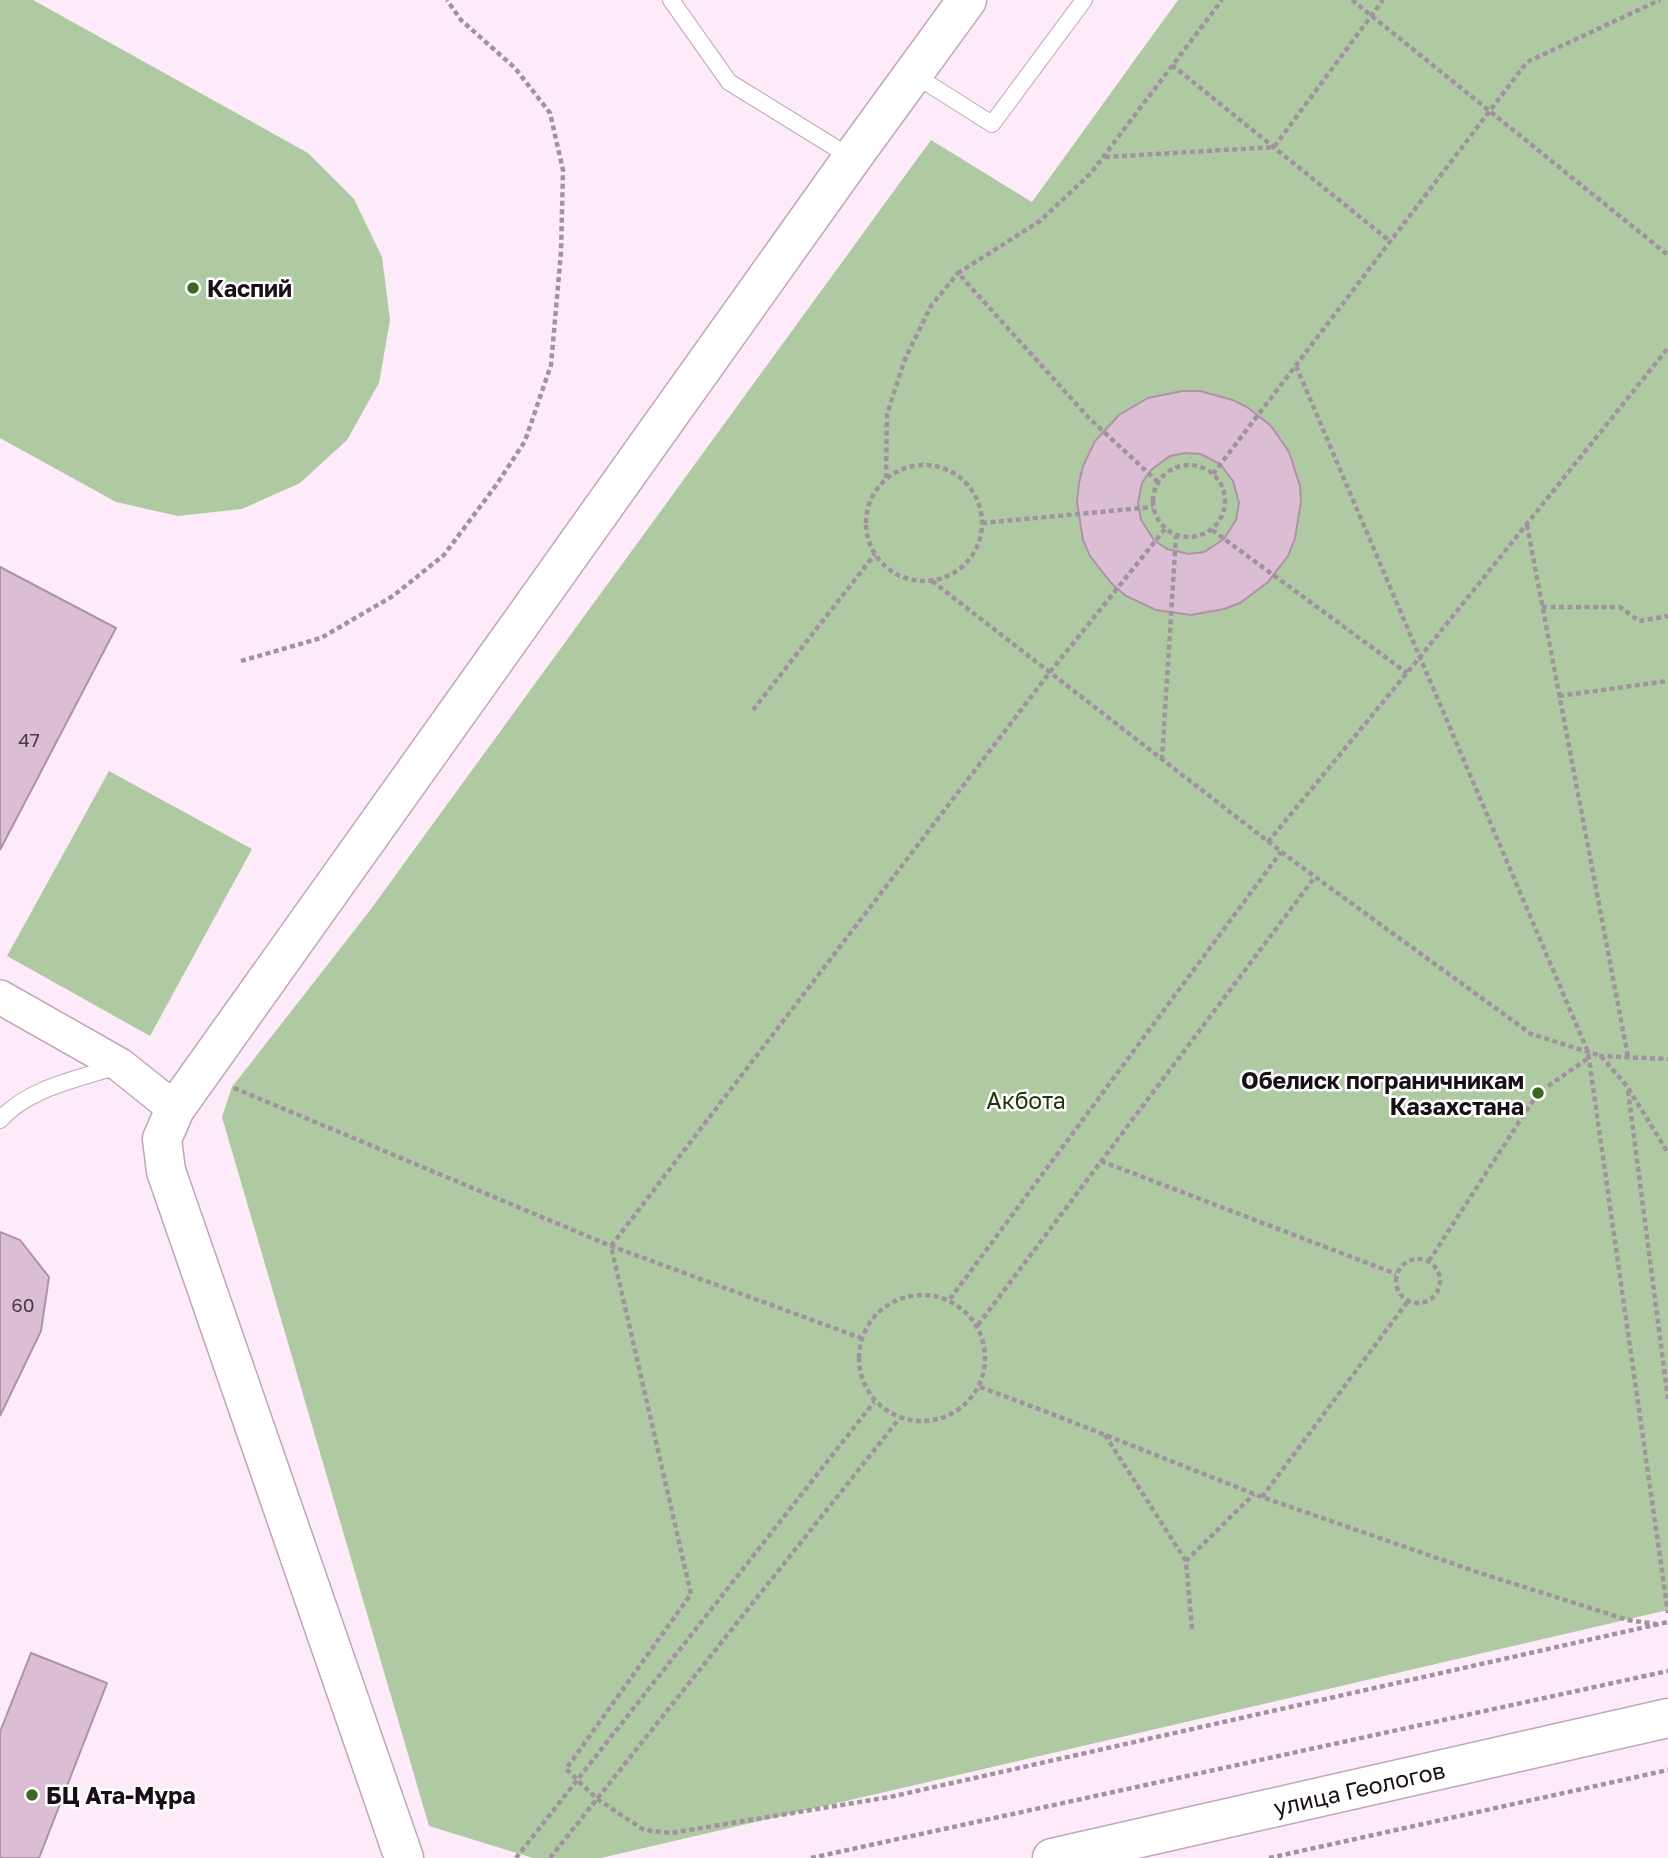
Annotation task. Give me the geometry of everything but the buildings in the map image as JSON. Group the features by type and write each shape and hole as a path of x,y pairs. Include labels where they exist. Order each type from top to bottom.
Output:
{"street":[{"path":"404,1858 166,1171 162,1139 175,1109 201,1072 967,0"},
{"path":"0,998 120,1065 175,1109"},
{"name":"улица Геологов","path":"1052,1858 1668,1718"}],"lane":[{"path":"671,0 729,82 852,158"},
{"path":"913,74 992,124 1084,0"},
{"path":"0,1120 12,1106 43,1091 120,1065"}],"path":[{"path":"241,661 321,638 393,596 444,555 525,441 551,365 562,252 563,170 550,113 515,68 461,20 447,0"},
{"path":"886,479 887,414 905,359 931,306 958,273 1040,221 1091,173 1222,0"},
{"path":"1352,0 1668,256"},
{"path":"1274,147 1383,0"},
{"path":"1213,474 1527,62 1660,0"},
{"path":"1172,65 1391,242"},
{"path":"1103,157 1274,147"},
{"path":"958,273 1089,418 1158,482"},
{"path":"1268,842 1668,348"},
{"path":"1296,366 1589,1055 1668,1613"},
{"path":"915,465 932,465 962,479 973,491 982,523 979,540 962,567 932,581 915,581 899,576 886,567 875,554 868,540 867,515 874,491 886,479 899,470 915,465"},
{"path":"1190,465 1203,467 1213,474 1221,484 1225,509 1212,530 1188,538 1176,536 1165,529 1157,519 1153,507 1153,494 1158,482 1166,473 1177,467 1190,465"},
{"path":"982,523 1153,507"},
{"path":"1527,525 1628,1057"},
{"path":"611,1246 1050,672 1165,529"},
{"path":"1212,530 1407,673"},
{"path":"1162,760 1176,536"},
{"path":"752,710 875,554"},
{"path":"932,581 1281,852 1531,1034 1589,1055 1668,1059"},
{"path":"1542,607 1619,607 1639,621 1668,616"},
{"path":"1559,696 1668,681"},
{"path":"950,1299 1281,852"},
{"path":"978,1325 1315,877"},
{"path":"1429,1261 1538,1093 1589,1055"},
{"path":"1601,1056 1628,1086 1668,1153"},
{"path":"201,1072 611,1246 861,1338"},
{"path":"1628,1086 1668,1399"},
{"path":"1101,1161 1396,1274"},
{"path":"611,1246 691,1594 566,1769 597,1799 644,1830 671,1833 891,1797 1668,1622"},
{"path":"1419,1258 1429,1261 1437,1267 1440,1287 1435,1296 1427,1302 1408,1301 1399,1294 1396,1274 1409,1260 1419,1258"},
{"path":"907,1295 950,1299 966,1310 978,1325 987,1356 980,1388 960,1411 930,1422 899,1419 874,1402 859,1371 861,1338 877,1311 907,1295"},
{"path":"1262,1497 1408,1301"},
{"path":"980,1388 1262,1497 1477,1572 1628,1619 1661,1625"},
{"path":"516,1858 874,1402"},
{"path":"550,1858 899,1419"},
{"path":"1105,1435 1186,1562 1192,1629"},
{"path":"1186,1562 1254,1494"},
{"path":"811,1858 1668,1671"},
{"path":"1269,1858 1668,1770"}],"green space":[{"name":"Каспий","path":"0,0 33,0 308,153 354,199 382,257 390,320 379,383 347,440 300,483 242,509 178,516 116,502 0,438"},
{"name":"Акбота","path":"1178,0 1668,0 1668,1610 601,1858 533,1858 429,1826 222,1117 232,1087 368,913 931,140 1032,202"},
{"path":"109,771 252,849 150,1036 7,956"}],"place":[{"name":"Каспий","path":"193,288"},
{"name":"Обелиск пограничникам Казахстана","path":"1538,1093"},
{"name":"БЦ Ата-Мұра","path":"32,1795"}]}
